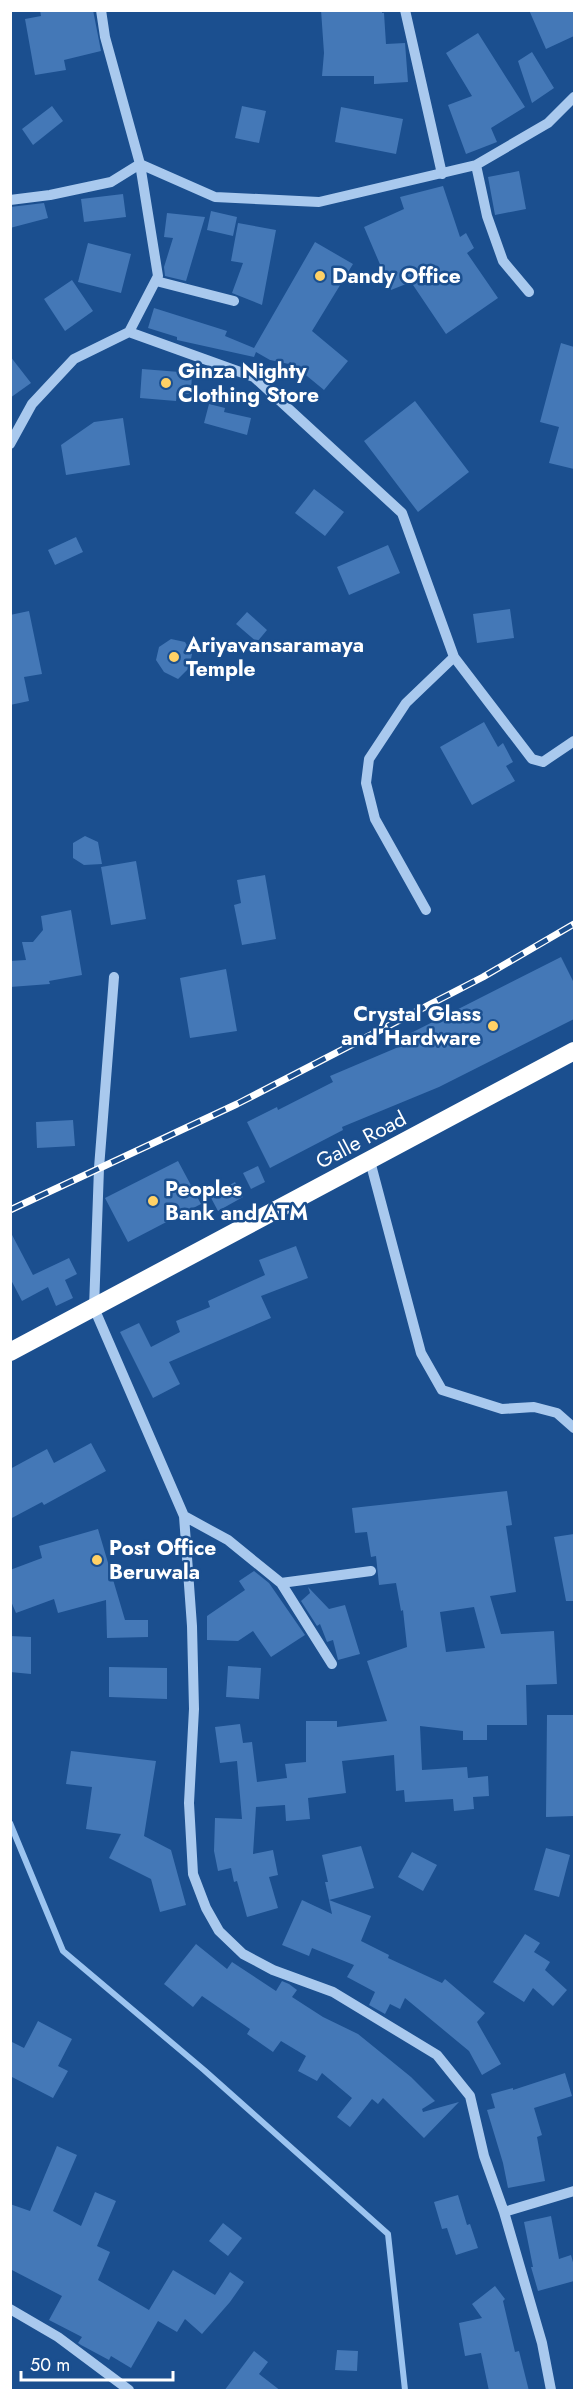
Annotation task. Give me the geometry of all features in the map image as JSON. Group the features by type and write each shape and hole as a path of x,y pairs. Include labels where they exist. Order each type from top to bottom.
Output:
{"highway":[{"name":"Galle Road","path":"10,1352 574,1051"}],"street":[{"path":"10,444 32,404 74,359 129,332 158,276 140,164 105,37 101,10"},
{"path":"405,10 442,174"},
{"path":"140,164 215,197 319,202 476,165 548,123 574,98"},
{"path":"10,200 50,195 111,182 140,164"},
{"path":"476,165 487,216 503,261 529,292"},
{"path":"156,281 234,301"},
{"path":"129,332 254,377 402,513 454,657 532,759 543,762 574,741"},
{"path":"426,910 375,819 366,783 369,759 406,703 454,657"},
{"path":"114,977 99,1168 94,1308 184,1516 192,1626 194,1708 189,1803 193,1874 206,1908 219,1931 243,1954 273,1970 333,1992 437,2055 470,2096 483,2156 504,2211 543,2343 551,2391"},
{"path":"370,1161 420,1353 442,1390 502,1408 534,1407 557,1413 574,1428"},
{"path":"184,1516 228,1540 281,1583 332,1664"},
{"path":"281,1583 371,1571"},
{"path":"504,2211 574,2191"},
{"path":"10,2309 58,2337 129,2391"}],"building":[{"path":"40,10 93,10 101,51 64,60 66,70 35,75 25,19 41,16"},
{"path":"321,10 382,10 386,44 405,43 408,82 374,84 374,76 322,76 324,53"},
{"path":"529,10 574,10 574,36 546,49"},
{"path":"478,33 525,107 491,128 497,142 466,154 448,105 472,96 446,53"},
{"path":"532,52 554,88 532,103 518,61"},
{"path":"52,106 63,121 33,145 22,129"},
{"path":"242,106 266,111 259,143 235,138"},
{"path":"341,107 403,119 396,154 335,142"},
{"path":"519,171 526,209 495,215 488,177"},
{"path":"443,186 460,237 466,233 474,248 467,253 498,298 446,334 411,282 391,290 364,227 404,209 400,197"},
{"path":"123,194 126,217 84,222 81,199"},
{"path":"44,203 48,218 10,228 10,207"},
{"path":"211,211 237,217 233,236 207,230"},
{"path":"167,213 205,217 186,281 165,276 164,267 173,238 164,237"},
{"path":"238,223 276,230 262,305 232,293 243,263 231,261"},
{"path":"315,242 353,264 312,331 348,361 324,390 290,362 289,364 270,360 256,352 254,357 177,340 177,337 148,328 154,308 227,331 225,336 254,348"},
{"path":"88,243 131,254 121,293 78,282"},
{"path":"72,280 93,311 65,331 44,299"},
{"path":"561,343 574,347 574,469 549,463 559,427 540,422"},
{"path":"10,356 31,383 10,398"},
{"name":"Ginza Nighty Clothing Store","path":"142,369 192,373 191,394 177,393 176,401 140,398"},
{"path":"415,401 469,472 418,512 364,441"},
{"path":"209,404 225,408 224,412 251,418 247,435 204,423"},
{"path":"123,418 130,465 66,475 61,445 94,422"},
{"path":"314,489 344,512 325,536 295,513"},
{"path":"76,537 83,552 55,565 48,550"},
{"path":"388,545 400,573 349,595 337,567"},
{"path":"510,609 514,638 477,643 473,614"},
{"path":"29,611 42,674 24,677 29,701 10,705 10,615"},
{"path":"247,612 267,630 257,642 236,624"},
{"name":"Ariyavansaramaya Temple","path":"171,639 185,642 192,654 189,668 178,679 164,672 156,660 159,647"},
{"path":"484,722 498,747 503,743 513,762 506,766 515,781 472,805 440,747"},
{"path":"85,836 98,842 102,864 84,865 73,858 73,843"},
{"path":"136,861 146,919 111,925 101,867"},
{"path":"265,875 276,939 242,945 234,905 241,903 237,880"},
{"path":"71,910 82,975 49,981 50,984 10,987 10,961 26,960 22,942 33,942 43,930 41,916"},
{"path":"561,957 574,983 574,1019 439,1087 342,1127 343,1130 270,1168 247,1122 277,1107 278,1110 333,1082 330,1076 415,1040 411,1033"},
{"path":"226,969 237,1031 190,1038 180,978"},
{"path":"73,1120 75,1146 37,1148 36,1122"},
{"name":"Peoples Bank and ATM","path":"178,1161 201,1204 128,1242 105,1198"},
{"path":"258,1166 265,1182 251,1189 243,1173"},
{"path":"235,1182 243,1197 218,1211 210,1196"},
{"path":"10,1231 33,1275 69,1258 77,1274 65,1280 73,1298 56,1306 48,1287 22,1301 10,1278"},
{"path":"296,1246 308,1278 261,1296 271,1318 169,1362 180,1384 153,1398 120,1332 139,1323 151,1347 180,1332 176,1321 210,1307 208,1301 265,1275 259,1260"},
{"path":"91,1443 106,1471 44,1505 42,1502 10,1519 10,1469 47,1449 54,1463"},
{"path":"507,1491 512,1525 506,1526 516,1592 490,1596 501,1634 554,1631 557,1684 526,1685 527,1725 487,1725 487,1740 463,1740 463,1731 420,1726 422,1770 467,1767 468,1778 488,1776 489,1796 473,1797 474,1809 454,1811 453,1799 405,1802 404,1790 396,1791 394,1755 342,1761 346,1793 308,1798 310,1819 286,1821 285,1805 256,1807 253,1854 273,1850 278,1875 269,1877 278,1908 247,1917 231,1868 218,1871 214,1851 215,1818 242,1819 237,1761 220,1763 215,1727 240,1724 243,1743 252,1742 257,1782 287,1778 285,1764 306,1762 306,1721 337,1721 337,1727 387,1721 367,1661 407,1647 403,1610 401,1611 396,1583 379,1585 376,1556 371,1557 367,1532 355,1533 352,1508","holes":["474,1607 485,1648 446,1652 440,1612"]},
{"path":"98,1529 125,1620 148,1620 148,1637 107,1638 106,1600 58,1613 54,1599 16,1613 10,1599 10,1570 42,1558 39,1546"},
{"path":"574,1534 574,1601 566,1601 554,1537"},
{"path":"254,1571 269,1583 305,1635 271,1657 253,1631 238,1641 207,1640 207,1616 245,1590 239,1581"},
{"path":"308,1587 329,1609 345,1605 360,1654 338,1660 333,1640 327,1642 320,1624 317,1626 301,1601 310,1593"},
{"path":"10,1636 31,1637 31,1674 10,1672"},
{"path":"228,1666 261,1668 259,1699 226,1697"},
{"path":"109,1667 167,1668 167,1699 109,1697"},
{"path":"547,1715 574,1715 574,1816 546,1817"},
{"path":"71,1751 156,1761 144,1836 171,1850 186,1905 160,1912 151,1879 109,1858 121,1834 86,1829 92,1787 66,1784"},
{"path":"361,1846 374,1888 329,1900 322,1855"},
{"path":"546,1848 570,1855 559,1897 534,1890"},
{"path":"412,1852 437,1865 423,1891 398,1877"},
{"path":"302,1900 332,1914 329,1900 371,1916 361,1941 389,1955 388,1958 442,1983 445,1979 485,2013 477,2022 501,2064 482,2075 469,2051 405,1998 400,2009 390,2004 385,2014 369,2005 375,1992 347,1977 354,1965 312,1948 309,1956 282,1945"},
{"path":"525,1934 540,1943 534,1952 550,1962 545,1970 567,1990 553,2006 533,1988 524,2002 493,1982"},
{"path":"196,1944 227,1969 232,1962 276,1991 282,1981 289,1984 297,1990 292,1997 323,2017 358,2034 411,2077 435,2101 422,2109 423,2112 459,2102 424,2138 383,2098 378,2104 372,2099 350,2127 337,2117 352,2098 322,2073 317,2081 298,2071 306,2056 281,2041 273,2052 247,2034 250,2029 202,1996 193,2007 164,1984"},
{"path":"38,2021 72,2039 58,2066 68,2071 53,2098 10,2076 10,2041 24,2048"},
{"path":"565,2073 572,2096 534,2108 542,2135 537,2137 545,2181 508,2188 487,2110 495,2108 491,2094 513,2088 513,2090"},
{"path":"57,2146 77,2155 53,2211 81,2226 95,2192 116,2201 97,2246 110,2252 98,2280 149,2310 173,2270 215,2295 230,2272 244,2282 202,2334 185,2319 177,2332 158,2321 131,2368 111,2356 109,2360 81,2345 78,2343 82,2337 49,2320 62,2296 10,2269 10,2204 30,2211"},
{"path":"458,2195 467,2225 470,2224 478,2248 456,2255 447,2228 442,2229 434,2202"},
{"path":"551,2216 559,2259 571,2255 574,2281 538,2291 531,2267 533,2267 524,2222"},
{"path":"223,2223 242,2238 228,2256 209,2241"},
{"path":"495,2286 505,2299 503,2301 515,2352 519,2351 529,2391 489,2391 481,2353 465,2356 459,2323 482,2318 472,2304"},
{"path":"337,2350 358,2351 357,2371 335,2370"},
{"path":"254,2351 268,2362 259,2374 281,2391 224,2391"}],"waterway":[{"path":"10,1823 63,1951 204,2070 388,2234 405,2390"}],"railway":[{"path":"10,1210 237,1104 483,977 574,924"}],"place":[{"name":"Dandy Office","path":"320,276"},
{"name":"Ginza Nighty Clothing Store","path":"166,383"},
{"name":"Ariyavansaramaya Temple","path":"174,657"},
{"name":"Crystal Glass and Hardware","path":"493,1026"},
{"name":"Peoples Bank and ATM","path":"153,1201"},
{"name":"Post Office Beruwala","path":"97,1560"}]}
